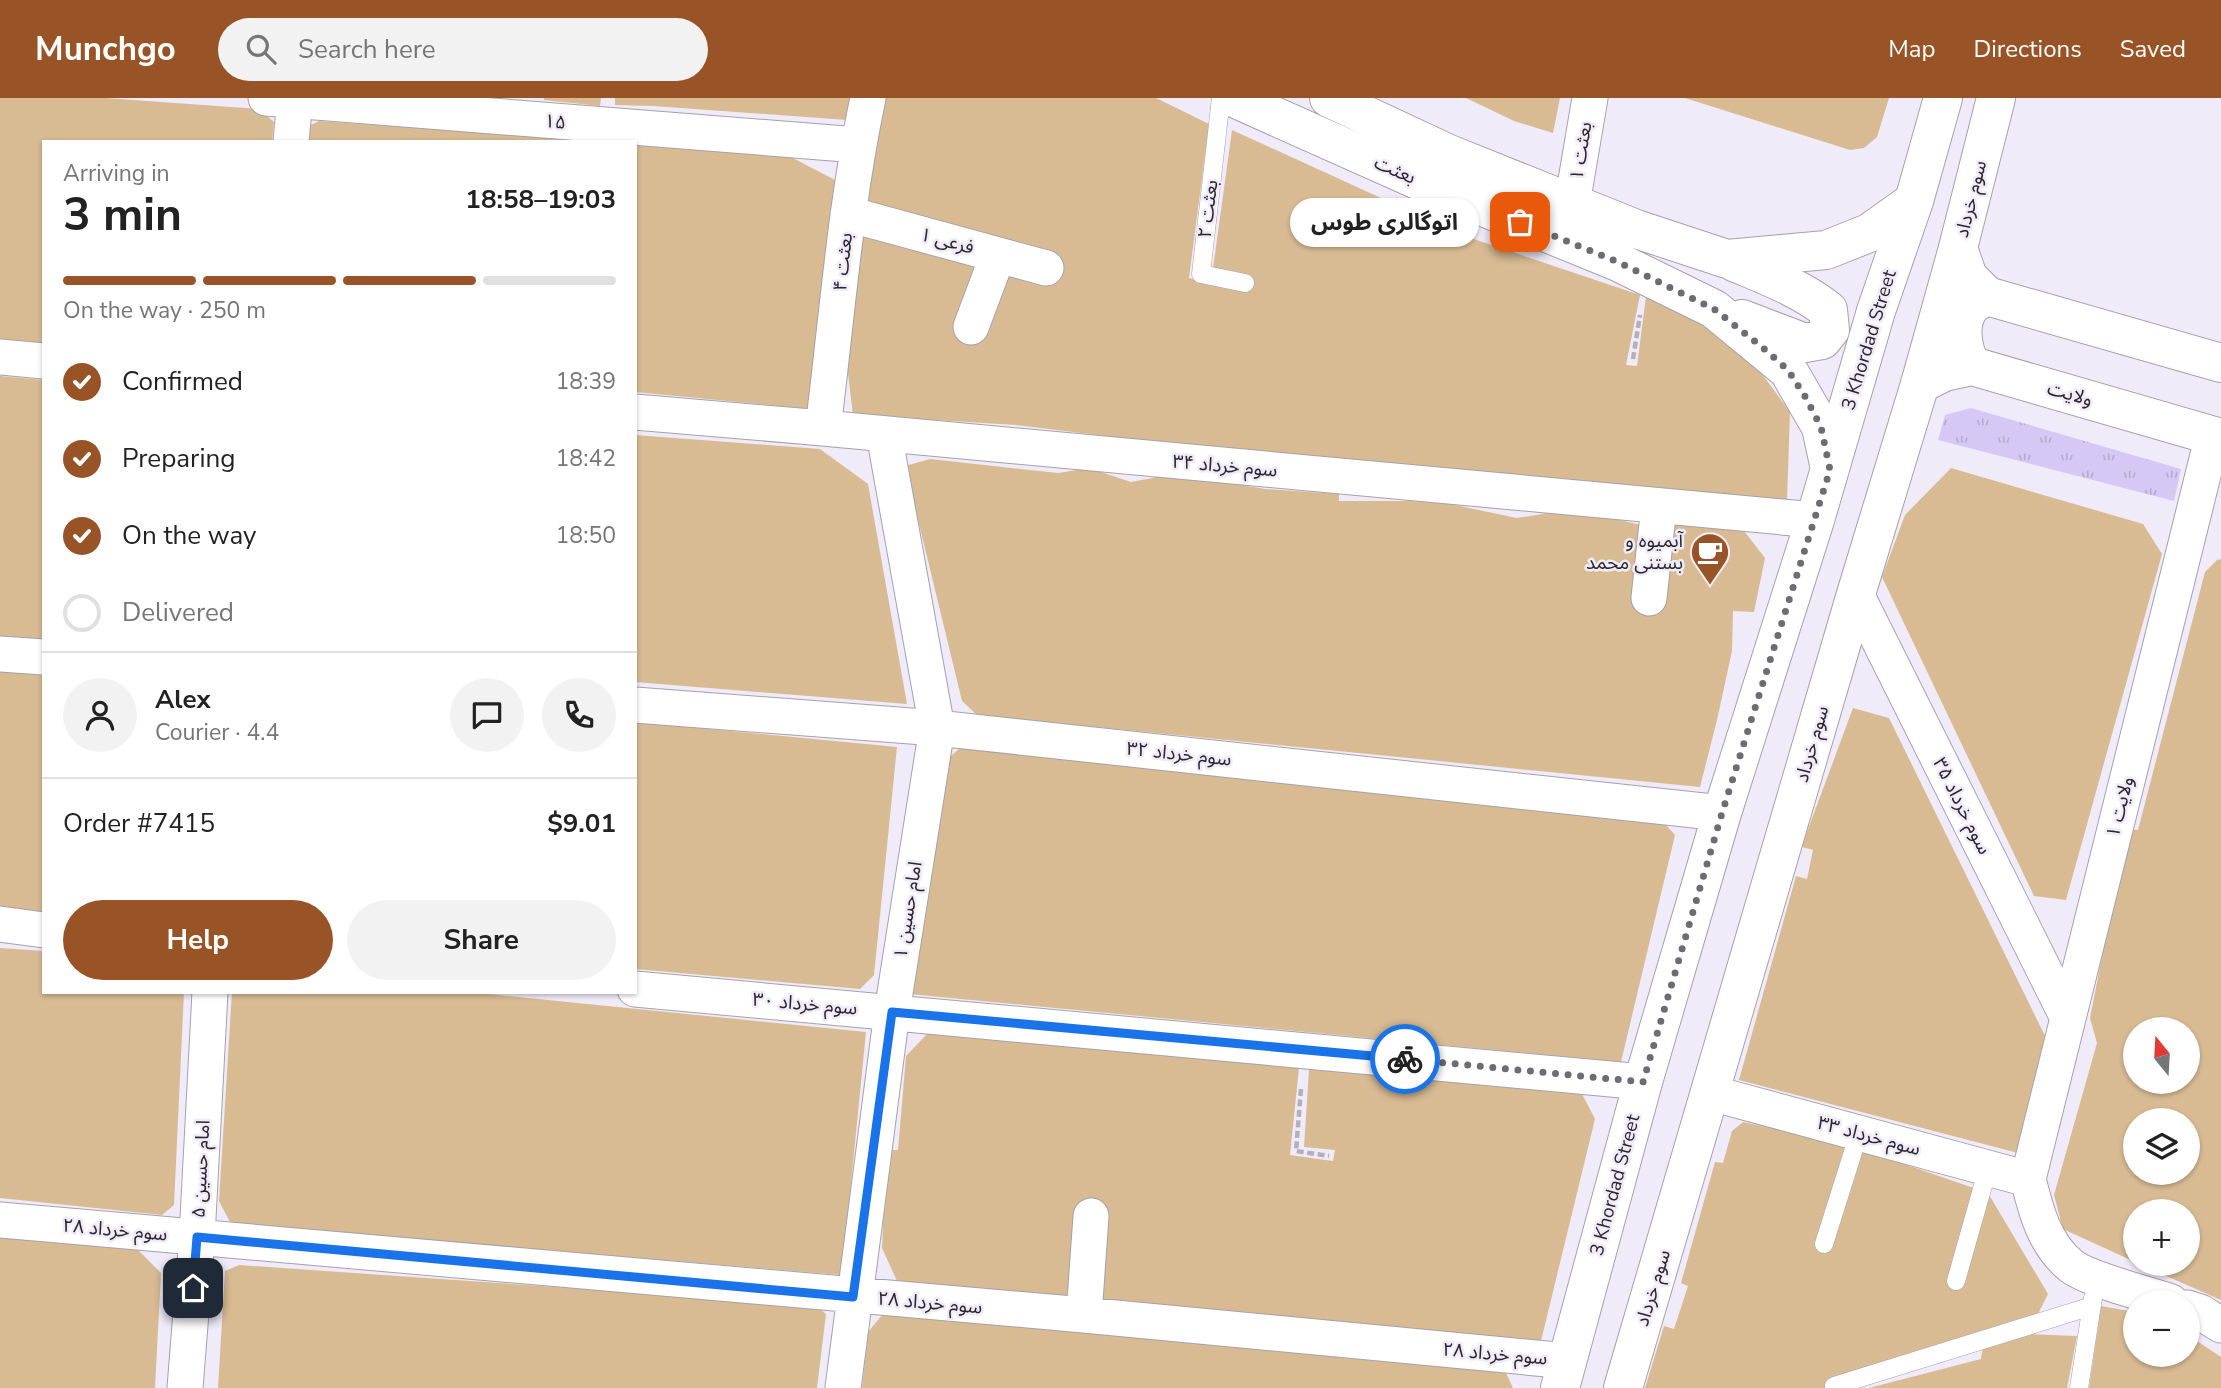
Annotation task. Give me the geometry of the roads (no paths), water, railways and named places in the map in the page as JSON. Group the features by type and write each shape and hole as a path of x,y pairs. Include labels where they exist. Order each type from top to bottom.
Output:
{"main road":[{"name":"بعثت","path":"1234,98 1422,182 1618,262 1714,309 1788,370 1821,427 1830,470"},
{"name":"بعثت","path":"1329,98 1449,154 1572,204 1636,229 1727,259 1826,250 1869,233 1914,201"},
{"name":"3 Khordad Street","path":"1564,1374 1643,1082 1722,813 1815,520 1876,311 1914,201 1943,98"},
{"name":"سوم خرداد","path":"1623,1388 1920,384 1996,98"},
{"path":"1958,248 1968,277 1987,296 2221,363"},
{"path":"1714,309 1805,342 1822,340 1830,330 1828,310 1814,299 1727,259"},
{"path":"1920,384 1944,372 1972,366 1962,342 1965,319 1971,305 1987,296"},
{"name":"ولایت","path":"1972,366 2217,436"}],"street":[{"name":"بعثت ۴","path":"823,428 848,214 868,98"},
{"name":"بعثت ۱","path":"1572,204 1590,98"},
{"name":"۱۵","path":"285,99 611,112 858,145"},
{"path":"285,99 291,140"},
{"name":"فرعی ۱","path":"848,214 1046,268"},
{"path":"971,327 998,255"},
{"path":"0,357 42,362"},
{"name":"سوم خرداد ۳۴","path":"637,412 1815,520"},
{"name":"امام حسین ۱","path":"843,1388 892,1012 937,728 884,434"},
{"name":"ولایت ۱","path":"2028,1180 2217,436"},
{"path":"1648,598 1660,506"},
{"name":"سوم خرداد ۳۵","path":"1856,594 2068,1018"},
{"path":"0,654 42,657"},
{"name":"سوم خرداد ۳۲","path":"637,705 937,728 1722,813"},
{"path":"0,924 42,930"},
{"name":"سوم خرداد ۳۰","path":"637,989 1643,1082"},
{"name":"امام حسین ۵","path":"185,1388 197,1237 210,994"},
{"name":"سوم خرداد ۳۳","path":"1711,1093 2028,1180"},
{"path":"2028,1180 2036,1214 2051,1245 2094,1292 2123,1296"},
{"path":"1084,1315 1091,1216"},
{"name":"سوم خرداد ۲۸","path":"0,1220 853,1297 1084,1315 1564,1374"},
{"path":"2200,1312 2221,1325"}],"lane":[{"name":"بعثت ۲","path":"1221,98 1201,274 1245,283"},
{"path":"1825,1244 1859,1133"},
{"path":"1956,1280 1988,1168"},
{"path":"1834,1386 2094,1292 2079,1388"}],"place":[{"name":"اتوگالری طوس","path":"1520,222"},
{"name":"آبمیوه و بستنی محمد","path":"1710,586"}]}
